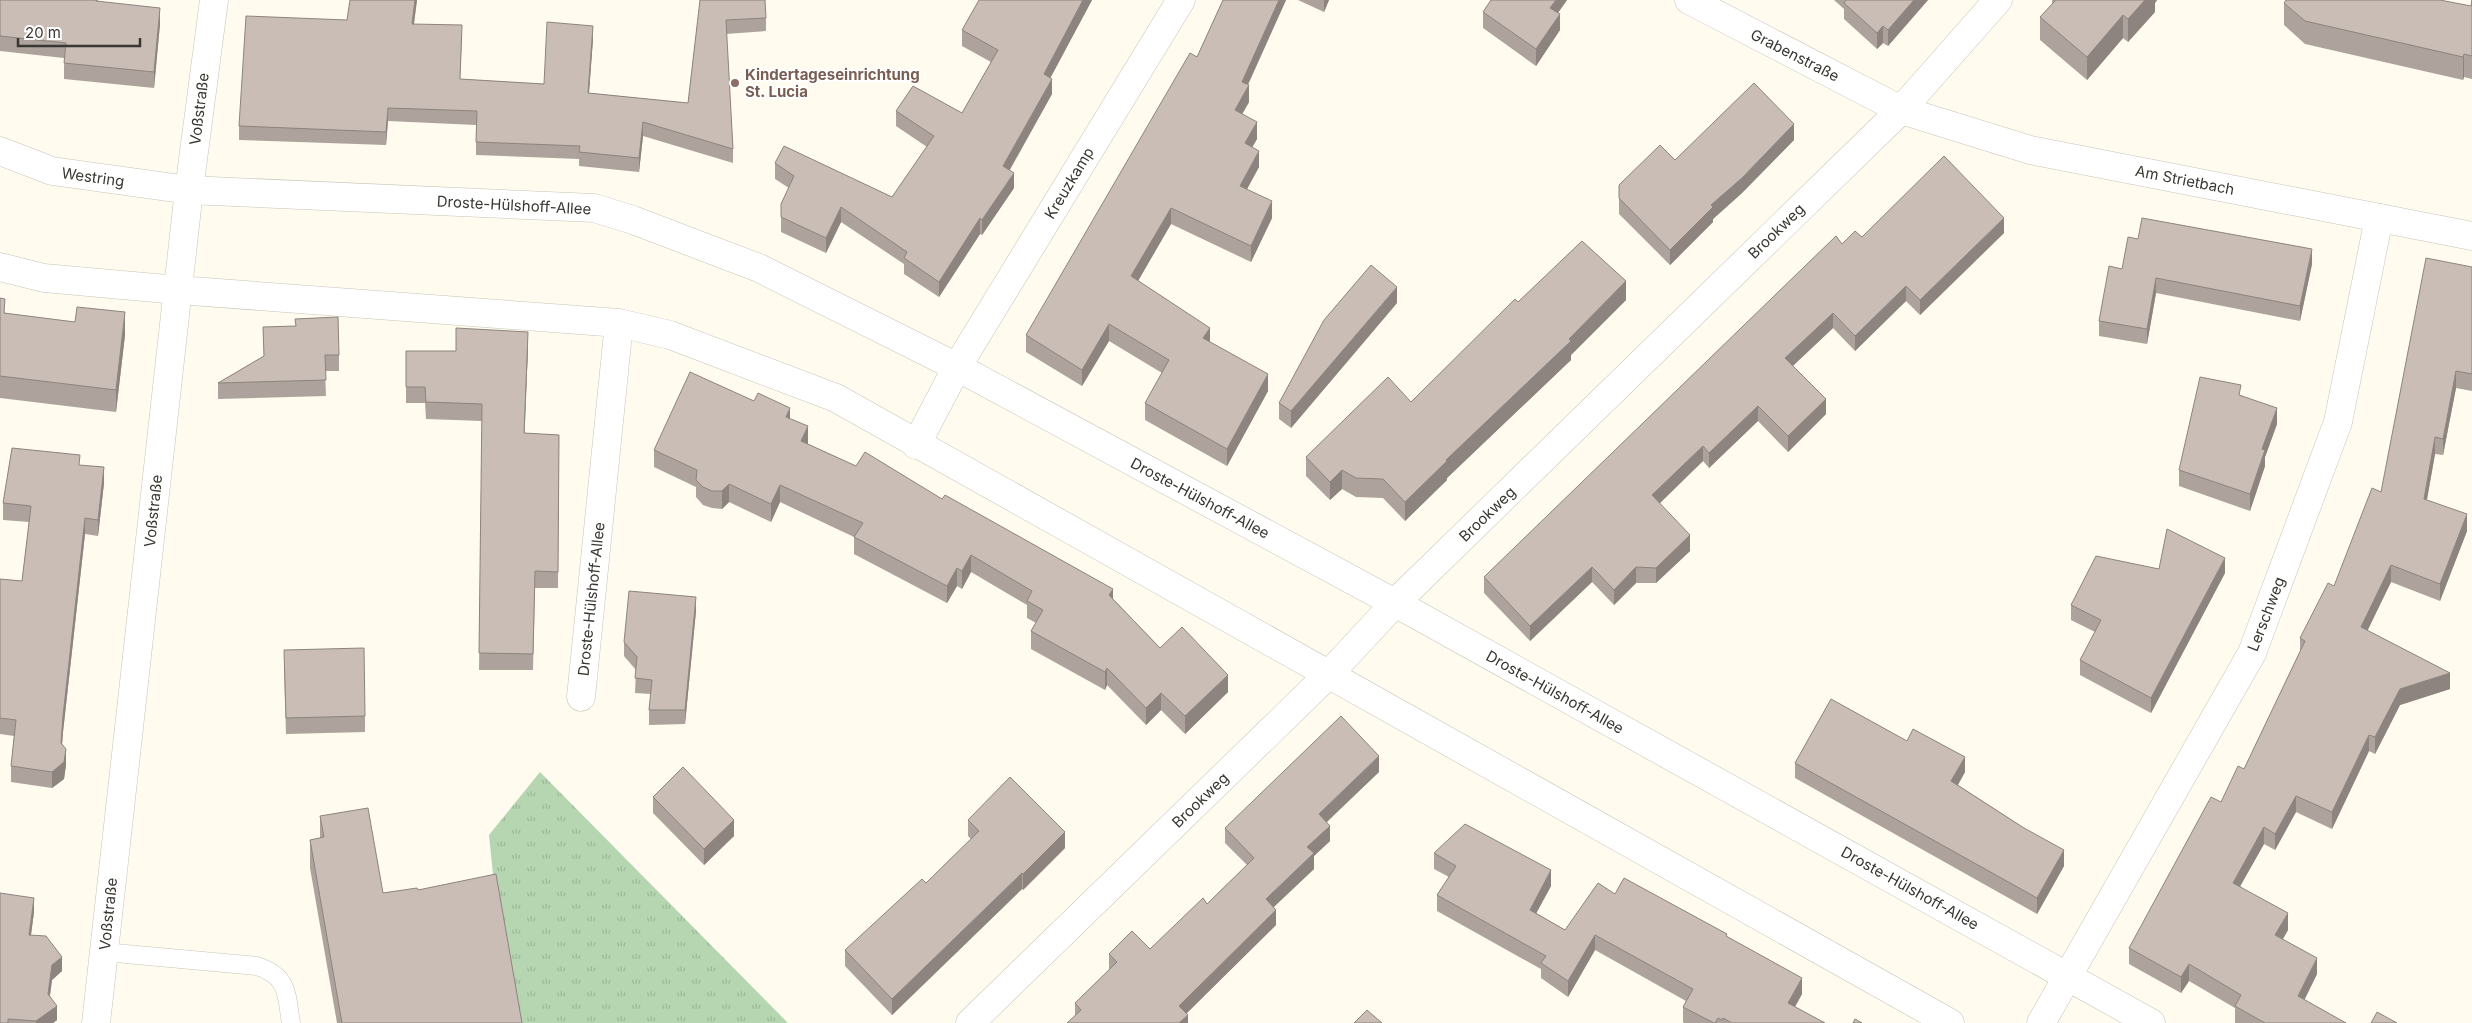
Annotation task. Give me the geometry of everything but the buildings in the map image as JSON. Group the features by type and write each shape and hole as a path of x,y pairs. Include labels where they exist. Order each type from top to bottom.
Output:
{"street":[{"name":"Voßstraße","path":"96,1023 189,190 214,0"},
{"name":"Kreuzkamp","path":"957,367 1181,0"},
{"name":"Grabenstraße","path":"1689,0 1901,110"},
{"name":"Brookweg","path":"970,1023 1329,674 1395,603 1901,110 1998,0"},
{"name":"Am Strietbach","path":"1901,110 2030,150 2472,236"},
{"name":"Westring","path":"0,151 52,171 189,190"},
{"name":"Droste-Hülshoff-Allee","path":"189,190 594,208 633,220 759,268 957,367 1395,603 2151,1023"},
{"name":"Lerschweg","path":"2041,1023 2252,653 2338,422 2379,218"},
{"path":"0,267 44,278 178,290 619,323 670,335 836,398 916,445 1329,674 1950,1023"},
{"name":"Droste-Hülshoff-Allee","path":"581,697 619,323"},
{"path":"916,445 957,367"}],"lane":[{"path":"104,952 257,966 273,972 284,986 291,1023"}],"green space":[{"path":"540,772 788,1023 508,1023 489,835"}],"place":[{"name":"Kindertageseinrichtung St. Lucia","path":"735,83"}]}
